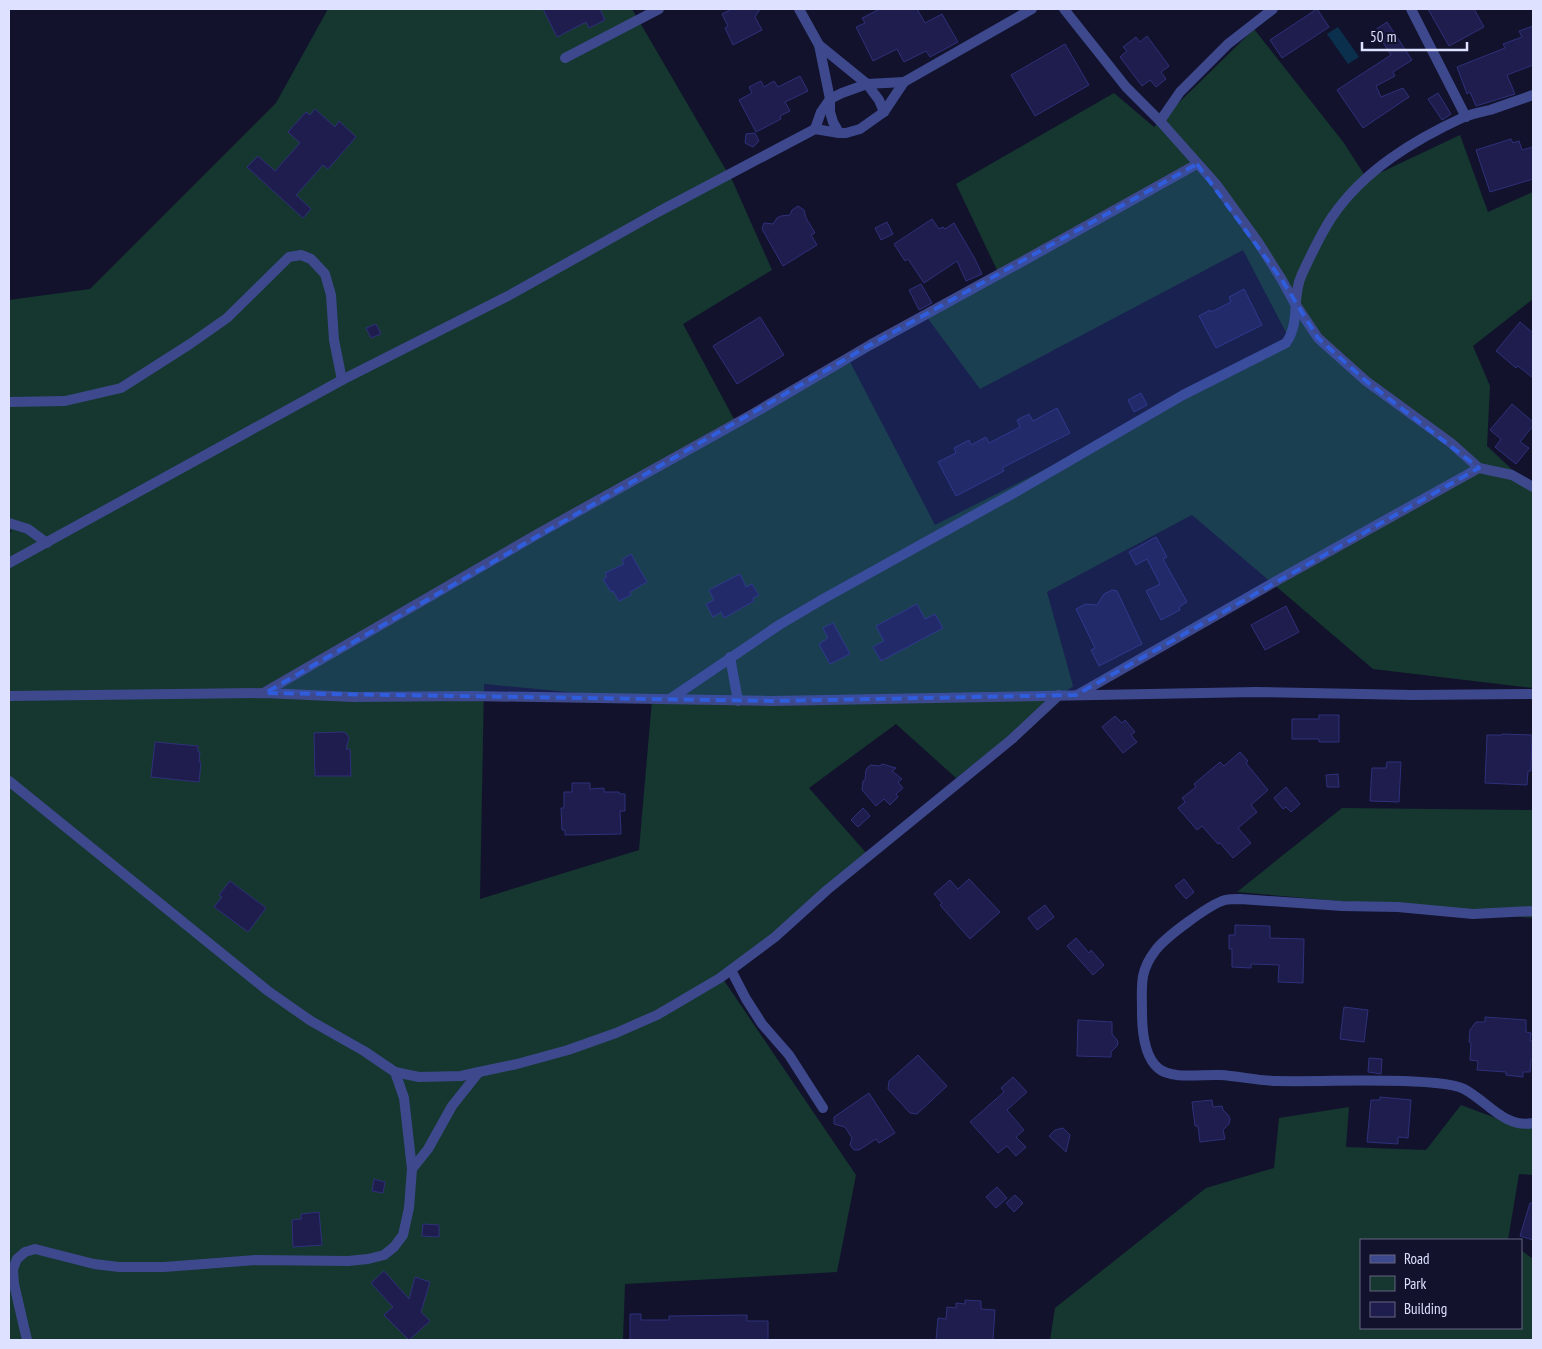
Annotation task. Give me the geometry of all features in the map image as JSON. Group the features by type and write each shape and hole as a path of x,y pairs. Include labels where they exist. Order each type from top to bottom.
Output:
{"street":[{"path":"565,58 659,9"},
{"path":"799,9 819,45 830,99 830,112 839,133"},
{"path":"815,129 821,112 830,99 867,84 904,82 1032,9"},
{"path":"1064,9 1126,87 1160,120 1216,184 1258,242 1318,338 1366,381 1451,443 1479,468 1512,475 1533,487"},
{"path":"1160,120 1180,92 1228,44 1273,9"},
{"path":"1412,9 1466,117"},
{"path":"819,45 867,84 879,100 884,112"},
{"path":"9,563 342,380 508,296 658,212 815,129 846,133 860,129 884,112 904,82"},
{"path":"670,699 780,625 823,599 1005,498 1175,400 1286,343 1292,335 1295,324 1294,302 1300,277 1333,216 1370,174 1394,156 1466,117 1533,95"},
{"path":"265,693 870,345 1016,266 1197,164"},
{"path":"9,402 65,401 121,388 227,318 284,261 289,257 301,255 311,260 325,274 331,296 334,340 342,380"},
{"path":"1076,695 1479,468"},
{"path":"9,523 28,529 47,543"},
{"path":"730,658 738,700"},
{"path":"9,696 265,693 353,697 471,696 831,700 1256,692 1413,695 1533,694"},
{"path":"9,781 268,992 310,1020 364,1050 395,1072 418,1077 461,1076 518,1064 568,1050 616,1033 657,1015 690,997 731,970 775,937 827,890 1019,733 1059,695"},
{"path":"1533,910 1473,914 1398,907 1342,906 1240,899 1225,900 1212,906 1186,924 1158,947 1147,961 1142,975 1142,1019 1146,1047 1151,1061 1169,1075 1222,1075 1274,1082 1369,1080 1435,1083 1462,1088 1500,1116 1525,1125 1533,1123"},
{"path":"731,970 762,1024 789,1055 823,1108"},
{"path":"26,1340 14,1284 13,1269 17,1259 25,1252 35,1249 94,1264 119,1267 164,1267 256,1260 348,1261 368,1260 384,1255 394,1247 403,1235 409,1208 412,1169 404,1098 395,1072"},
{"path":"412,1169 428,1150 452,1106 479,1072"}],"highlighted area":[{"path":"1197,164 1282,280 1318,338 1366,381 1479,468 1076,695 772,701 265,693 870,345"}],"green space":[{"path":"328,9 632,9 733,182 772,270 683,324 735,421 847,356 935,525 1292,344 1243,250 980,389 923,312 997,270 956,184 1114,93 1154,127 1254,29 1344,143 1367,179 1460,135 1488,212 1533,192 1533,299 1473,346 1490,386 1487,446 1533,489 1533,688 1373,669 1192,515 1047,592 1073,686 956,778 896,724 809,788 868,855 721,976 856,1175 837,1272 625,1284 623,1340 9,1340 9,534 12,531 9,530 9,300 90,289 276,103","holes":["484,684 652,700 639,850 480,899"]},
{"path":"1342,808 1533,810 1533,918 1237,892"},
{"path":"1461,1105 1517,1126 1533,1126 1533,1175 1519,1174 1508,1239 1360,1239 1360,1329 1522,1329 1522,1251 1533,1259 1533,1340 1050,1340 1055,1308 1206,1188 1274,1168 1279,1118 1349,1107 1346,1147 1426,1150"}],"water":[{"path":"1338,27 1359,57 1348,64 1327,34"}],"building":[{"path":"543,9 600,9 605,20 589,28 586,22 557,37"},
{"path":"732,9 760,9 755,17 762,30 733,45 725,28 728,26 722,14"},
{"path":"880,9 917,9 925,23 942,14 958,42 930,57 926,51 904,62 897,49 873,61 856,27 865,23 862,18"},
{"path":"1317,9 1329,27 1282,58 1270,40"},
{"path":"1428,9 1474,9 1484,27 1449,46"},
{"path":"1387,22 1412,60 1393,72 1395,76 1376,86 1381,97 1403,88 1409,97 1363,128 1337,90 1391,55 1375,30"},
{"path":"1533,26 1533,65 1507,75 1515,94 1476,106 1470,92 1467,94 1457,67 1505,48 1503,44 1522,37 1519,31"},
{"path":"1147,36 1169,66 1161,72 1166,79 1156,87 1150,80 1142,86 1120,57 1127,51 1123,47 1136,37 1140,42"},
{"path":"1065,44 1089,85 1035,116 1011,75"},
{"path":"800,76 808,91 785,102 790,111 780,116 781,119 756,132 739,100 752,93 749,87 761,81 764,87 774,81 778,87"},
{"path":"1438,93 1451,114 1442,120 1428,99"},
{"path":"315,109 335,127 339,121 356,137 328,169 323,165 296,195 311,209 303,218 247,167 258,156 275,171 300,143 288,132 306,112 310,115"},
{"path":"755,133 759,141 753,147 745,143 746,134"},
{"path":"1511,139 1513,143 1519,141 1522,150 1533,147 1533,179 1490,192 1476,150"},
{"path":"798,206 804,210 806,218 815,233 811,235 817,245 783,266 762,229 764,223 773,224 777,218 790,215 792,210"},
{"path":"932,219 939,229 943,227 945,229 954,223 982,274 966,281 957,261 924,283 908,259 905,261 894,244"},
{"path":"887,222 893,234 881,240 875,228"},
{"path":"921,284 932,303 919,310 909,290"},
{"path":"1244,289 1262,325 1216,348 1199,316 1231,302 1229,297"},
{"path":"760,317 784,355 737,384 713,346"},
{"path":"1520,322 1533,333 1533,378 1518,366 1516,368 1496,351"},
{"path":"376,324 381,334 371,338 366,328"},
{"path":"1141,393 1147,405 1134,412 1128,400"},
{"path":"1512,404 1533,422 1533,426 1520,442 1529,448 1516,464 1495,447 1501,439 1490,430"},
{"path":"1057,408 1070,433 1002,468 1004,471 956,496 938,462 956,453 954,448 969,440 971,445 986,437 989,443 1020,427 1017,420 1029,414 1033,421"},
{"path":"1156,537 1167,557 1163,559 1187,602 1179,607 1180,610 1161,620 1146,591 1160,584 1147,559 1136,565 1129,552"},
{"path":"631,554 647,582 630,592 631,595 619,601 603,579 607,577 605,573 624,564 622,560"},
{"path":"740,574 746,587 752,584 759,595 753,598 754,601 724,618 721,612 713,617 706,604 714,600 709,590"},
{"path":"1112,590 1117,591 1142,644 1099,666 1091,650 1095,648 1076,609 1086,604 1097,605 1104,594"},
{"path":"917,604 925,619 935,614 943,628 881,661 873,647 884,641 876,626"},
{"path":"1286,606 1299,632 1265,650 1251,625"},
{"path":"833,623 850,654 830,664 819,644 828,638 823,628"},
{"path":"1319,715 1339,715 1339,742 1319,742 1319,739 1292,739 1292,719 1319,719"},
{"path":"1115,716 1122,723 1125,720 1135,732 1131,735 1137,742 1123,753 1102,727"},
{"path":"314,733 346,733 349,738 346,749 350,749 351,776 315,776"},
{"path":"1487,735 1532,735 1531,771 1528,771 1527,785 1485,783"},
{"path":"155,742 198,746 198,752 200,752 199,762 201,762 199,782 151,777"},
{"path":"1240,752 1248,761 1246,763 1268,790 1251,805 1257,812 1238,828 1251,843 1233,858 1202,826 1197,830 1178,808 1185,802 1182,798 1196,787 1194,784 1220,762 1224,766"},
{"path":"1387,762 1401,762 1399,802 1370,801 1372,768 1386,768"},
{"path":"882,764 896,768 892,771 902,779 898,782 903,788 896,794 898,797 890,805 884,799 876,806 862,790 863,781 865,780 868,767 871,765 880,766"},
{"path":"1338,774 1339,787 1327,787 1326,775"},
{"path":"572,783 590,783 590,789 604,788 604,792 625,794 625,811 620,811 621,834 565,835 565,830 562,830 561,808 564,808 564,792 572,792"},
{"path":"1286,787 1300,804 1291,812 1286,807 1283,809 1274,798"},
{"path":"863,808 870,816 858,827 851,820"},
{"path":"969,879 1000,912 970,939 940,905 942,903 934,894 950,880 958,889"},
{"path":"1184,879 1194,892 1186,899 1175,886"},
{"path":"230,881 266,908 248,932 214,907 222,897 219,895"},
{"path":"1045,905 1054,917 1037,930 1028,918"},
{"path":"1235,925 1270,926 1270,938 1304,939 1303,983 1278,982 1279,965 1251,964 1251,968 1232,967 1232,949 1229,949 1229,935 1235,935"},
{"path":"1076,938 1089,953 1091,950 1104,965 1093,975 1067,946"},
{"path":"1344,1007 1368,1010 1364,1042 1340,1039"},
{"path":"1485,1017 1526,1020 1526,1032 1531,1033 1530,1041 1533,1041 1533,1060 1531,1060 1530,1072 1523,1072 1523,1077 1506,1075 1506,1072 1477,1070 1478,1061 1470,1060 1470,1030 1476,1022 1485,1022"},
{"path":"1078,1020 1112,1022 1112,1034 1118,1043 1111,1052 1111,1057 1077,1056"},
{"path":"918,1055 947,1086 917,1114 910,1113 888,1089 889,1081"},
{"path":"1369,1058 1382,1059 1381,1074 1368,1072"},
{"path":"1013,1077 1027,1092 1007,1110 1024,1130 1016,1137 1026,1147 1016,1156 1007,1146 998,1153 970,1122 1004,1092 1001,1088"},
{"path":"869,1093 895,1133 879,1143 876,1139 859,1150 854,1150 850,1145 852,1138 845,1127 834,1124 834,1117"},
{"path":"1380,1097 1411,1100 1408,1138 1398,1137 1398,1144 1367,1142 1371,1100 1380,1100"},
{"path":"1212,1100 1213,1107 1222,1106 1230,1119 1229,1124 1223,1130 1225,1139 1200,1142 1198,1126 1195,1126 1192,1102"},
{"path":"1063,1128 1070,1135 1066,1152 1049,1136 1055,1130"},
{"path":"374,1179 385,1182 383,1193 372,1191"},
{"path":"997,1187 1007,1198 996,1208 986,1197"},
{"path":"1015,1195 1023,1203 1014,1212 1006,1203"},
{"path":"1530,1203 1533,1203 1533,1240 1520,1236"},
{"path":"319,1212 322,1245 293,1247 292,1220 301,1219 301,1214"},
{"path":"423,1224 439,1225 439,1237 422,1236"},
{"path":"384,1271 409,1299 415,1277 430,1282 421,1312 430,1321 409,1340 384,1315 393,1307 371,1283"},
{"path":"965,1300 981,1301 981,1309 995,1310 993,1340 936,1340 938,1318 946,1319 947,1307 956,1308 956,1303 965,1304"},
{"path":"630,1314 641,1314 641,1320 669,1320 669,1316 747,1315 747,1321 768,1321 768,1340 630,1340"}]}
